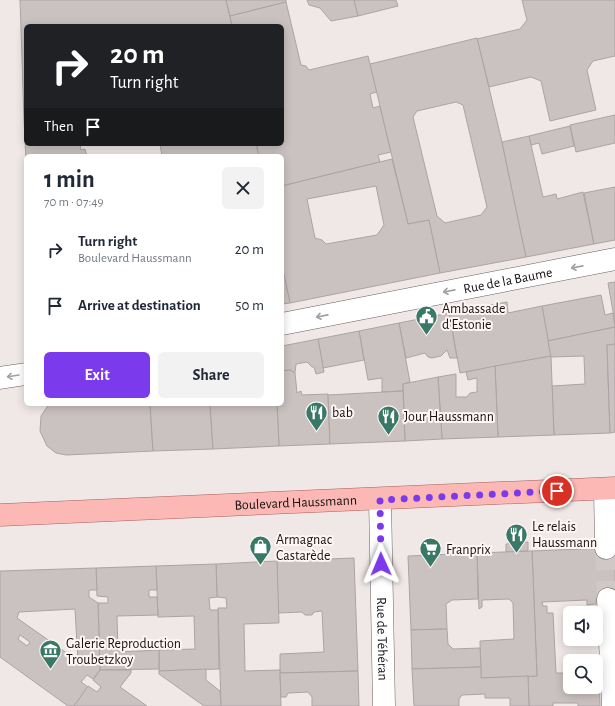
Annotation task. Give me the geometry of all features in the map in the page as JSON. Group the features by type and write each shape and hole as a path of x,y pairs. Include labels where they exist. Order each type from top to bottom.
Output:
{"main road":[{"name":"Boulevard Haussmann","path":"0,516 380,500 610,488"}],"street":[{"name":"Rue de la Baume","path":"284,324 615,259"},
{"path":"0,378 24,374"},
{"path":"606,548 610,488"},
{"name":"Rue de Téhéran","path":"380,500 384,706"},
{"path":"608,599 613,706"}],"building":[{"path":"20,0 226,0 232,24 24,24 24,119"},
{"path":"226,0 286,0 286,2 230,16"},
{"path":"307,0 354,0 358,16 331,21 320,8 309,5"},
{"path":"354,0 396,0 398,6 358,16"},
{"path":"522,0 615,0 615,56 593,61 587,70 596,110 550,121 541,81 531,77 489,87 477,39 520,29 527,20"},
{"path":"286,2 301,65 306,66 309,70 368,56 377,92 370,94 373,108 380,106 391,152 378,155 380,162 284,186 284,154 258,154 256,146 284,146 284,24 232,24 230,16"},
{"path":"477,38 502,142 526,257 440,273 429,220 408,224 370,64","holes":["456,102 463,105 487,207 481,215 445,223 437,216 413,117 417,111"]},
{"path":"615,115 615,143 576,152 570,125"},
{"path":"570,126 574,146 542,154 539,143 531,145 529,136"},
{"path":"529,136 543,197 556,194 557,199 583,192 594,244 526,257 502,142"},
{"path":"25,146 80,146 81,150 85,149 86,154 26,154"},
{"path":"160,146 256,146 258,154 162,154"},
{"path":"392,159 408,224 429,220 440,273 290,303 284,275 284,186","holes":["376,186 384,225 377,235 326,244 322,240 315,238 307,199"]},
{"path":"615,187 615,240 594,244 584,193"},
{"path":"284,275 290,303 284,304"},
{"path":"615,282 615,323 608,283"},
{"path":"601,295 605,315 613,313 615,327 548,341 542,306"},
{"path":"507,302 508,313 542,306 551,356 460,373 449,313"},
{"name":"Ambassade d'Estonie","path":"449,313 457,358 450,358 447,350 441,356 432,358 428,357 425,353 406,358 399,323"},
{"path":"399,323 410,382 403,384 403,391 382,392 382,378 368,380 359,331"},
{"path":"615,327 615,344 607,345 610,433 554,435 552,386 585,384 584,356 551,357 548,341"},
{"path":"359,331 364,360 323,368 318,339"},
{"path":"318,339 324,372 316,374 314,367 307,362 296,364 295,373 290,370 284,371 284,346"},
{"path":"615,344 615,432 610,433 607,345"},
{"path":"551,356 554,435 498,437 495,366"},
{"path":"495,366 498,437 442,439 438,377 456,374 456,397 467,397 470,393 477,392 477,378 468,380 466,372"},
{"path":"290,370 295,373 297,393 301,391 302,395 328,394 330,444 279,446 277,406 284,406 284,371"},
{"path":"438,377 442,439 405,441 403,384"},
{"path":"403,391 405,441 330,444 328,395"},
{"path":"48,406 150,406 153,451 66,455 56,453 47,446 40,431 41,416"},
{"path":"150,406 210,406 213,449 153,451"},
{"path":"210,406 277,406 279,446 213,449"},
{"path":"528,542 528,551 506,552 506,544"},
{"path":"615,548 615,599 596,600 596,604 587,605 587,600 542,602 543,606 547,606 547,613 553,613 556,673 563,673 563,694 600,694 600,706 578,706 578,703 553,703 553,706 529,706 528,676 537,676 532,551"},
{"path":"532,551 537,676 481,678 480,641 514,639 513,603 509,599 482,600 482,607 479,609 477,553"},
{"path":"477,553 478,599 452,600 446,604 447,629 411,630 408,556"},
{"path":"354,558 358,671 280,673 280,654 324,652 322,611 314,612 312,615 305,615 302,612 278,613 277,561"},
{"path":"277,561 279,623 244,624 245,671 280,670 281,706 221,706 218,608 227,608 226,598 217,597 216,564"},
{"path":"216,564 217,597 209,598 210,610 218,610 219,669 159,671 159,650 195,649 194,616 158,617 156,566"},
{"path":"156,566 157,590 149,590 149,597 157,597 158,615 117,616 118,652 159,650 159,669 100,670 98,603 108,603 108,597 97,596 96,568"},
{"path":"96,568 97,590 89,590 89,597 98,603 100,670 93,679 87,675 81,682 88,687 74,706 68,706 0,657 0,571","holes":["75,609 78,661 17,618 19,612","20,635 30,642 27,646 18,639"]},
{"path":"447,629 448,644 453,649 480,648 481,667 412,669 411,630"},
{"path":"481,667 481,678 528,676 529,706 510,706 510,698 485,698 485,694 462,695 459,699 459,706 414,706 412,669"},
{"path":"206,669 206,680 220,691 221,706 204,706 159,674 159,671"},
{"path":"100,670 131,670 131,673 120,687 147,706 74,706 88,686 97,692 101,687 93,680"},
{"path":"358,671 359,706 312,706 312,697 308,692 288,693 286,697 281,697 280,673"}],"tunnel":[{"path":"606,548 608,599"}],"place":[{"name":"Ambassade d'Estonie","path":"427,336"},
{"name":"bab","path":"317,432"},
{"name":"Jour Haussmann","path":"389,436"},
{"name":"Le relais Haussmann","path":"516,554"},
{"name":"Armagnac Castarède","path":"261,566"},
{"name":"Franprix","path":"431,568"},
{"name":"Galerie Reproduction Troubetzkoy","path":"51,670"}],"route":[{"path":"381,564 380,500 557,491"}]}
